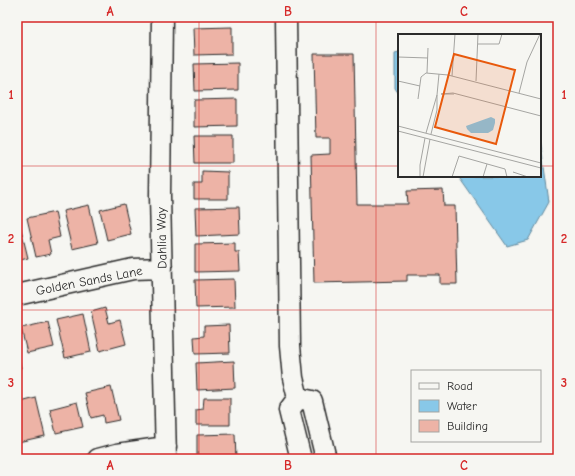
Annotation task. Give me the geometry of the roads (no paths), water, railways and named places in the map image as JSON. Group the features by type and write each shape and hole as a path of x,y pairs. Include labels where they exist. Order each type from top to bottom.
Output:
{"street":[{"name":"Dahlia Way","path":"162,17 160,196 166,453"},
{"path":"286,17 290,346 293,378 298,398"},
{"name":"Golden Sands Lane","path":"17,295 133,269 162,268"},
{"path":"298,398 289,410 301,459"},
{"path":"298,398 312,401 326,459"},
{"path":"98,459 123,453 166,453"}],"water":[{"path":"398,52 398,92 395,88 395,53"},
{"path":"541,146 549,202 528,240 507,246 459,177 541,177"}]}
